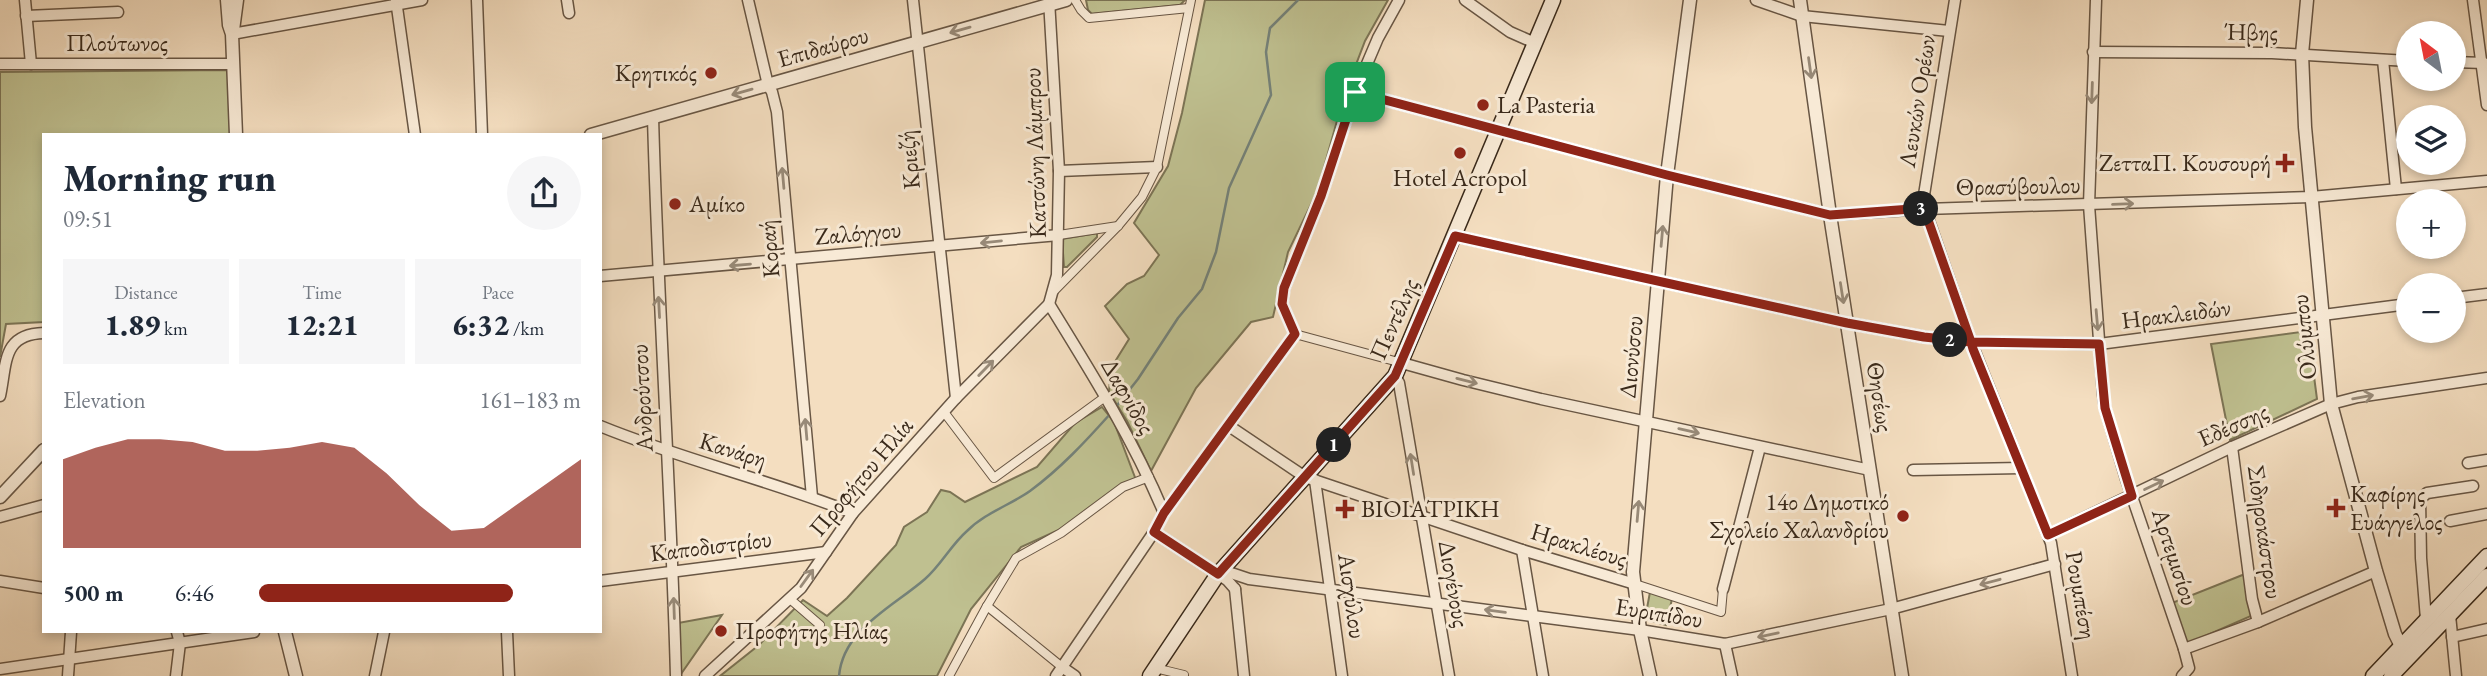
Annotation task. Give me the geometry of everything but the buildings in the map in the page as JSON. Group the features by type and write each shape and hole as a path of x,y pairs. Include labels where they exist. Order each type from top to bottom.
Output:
{"main road":[{"name":"Πεντέλης","path":"1152,672 1220,572 1310,478 1398,369 1553,0"},
{"path":"2391,676 2426,619 2487,556"},
{"path":"2373,676 2450,615 2487,576"}],"street":[{"path":"25,0 31,64"},
{"path":"232,34 422,0"},
{"path":"477,0 482,133"},
{"path":"567,0 569,13"},
{"name":"Κοραή","path":"748,0 777,112 813,497"},
{"name":"Κριεζή","path":"913,0 956,398"},
{"name":"Επιδαύρου","path":"598,133 1049,2 1066,0"},
{"path":"1054,291 1118,226 1142,197 1157,167 1190,4 1089,18 1075,0"},
{"path":"1399,0 1378,38 1355,92 1321,196 1284,288 1282,304 1295,334 1398,369 1463,380 1870,470"},
{"path":"1465,0 1510,33 1535,43"},
{"name":"Διονύσου","path":"1650,676 1640,630 1633,572 1667,175 1690,0"},
{"path":"1756,0 1771,2 1802,16 1949,31"},
{"name":"Θησέως","path":"1800,0 1830,215 1902,676"},
{"name":"Λευκών Ορέων","path":"1925,208 1924,195 1955,0"},
{"name":"Αρτεμισίου","path":"2096,0 2089,205 2105,408 2184,649 2188,673"},
{"name":"Ολύμπου","path":"2307,0 2302,54 2305,127 2331,404 2376,571 2404,652"},
{"path":"2473,0 2484,63 2487,105"},
{"path":"229,2 237,15 232,34 236,133"},
{"name":"Κατσώνη Λάμπρου","path":"1049,2 1059,170 1059,235 1054,291 1049,304"},
{"path":"396,3 411,90 415,133"},
{"path":"26,16 118,12"},
{"name":"Ήβης","path":"2093,52 2302,54 2396,61"},
{"path":"2383,60 2396,189"},
{"path":"2466,62 2484,63"},
{"name":"Πλούτωνος","path":"0,64 233,64"},
{"name":"Θρασύβουλου","path":"1355,92 1667,175 1830,215 1925,208 2311,197 2487,181"},
{"name":"Ανδρούτσου","path":"653,117 657,272 676,676"},
{"path":"1059,170 1157,167"},
{"name":"Ρουμπέση","path":"1925,208 1971,342 2048,535 2072,676"},
{"name":"Ζαλόγγου","path":"602,276 940,247 1118,226"},
{"name":"Ηρακλειδών","path":"1455,236 1847,323 1924,337 1971,342 2099,344 2396,306"},
{"path":"2466,297 2487,294"},
{"name":"Προφήτου Ηλία","path":"705,676 790,599 853,513 956,398 1049,304"},
{"name":"Δαφνίδος","path":"1049,304 1119,419 1164,513"},
{"path":"0,396 12,344 23,336 42,333"},
{"path":"1059,671 1154,532 1164,513 1295,334"},
{"name":"Διογένους","path":"1398,369 1449,676"},
{"name":"Εδέσσης","path":"2048,535 2232,447 2331,404 2358,397 2487,378"},
{"path":"944,412 993,478 1107,400"},
{"name":"Ηρακλέους","path":"1229,426 1310,478 1522,550 1721,612 1723,589"},
{"name":"Κανάρη","path":"602,427 666,451 813,497 853,513"},
{"path":"1723,589 1760,447"},
{"name":"Σιδηροκάστρου","path":"2232,447 2252,599 2258,622"},
{"path":"0,497 42,452"},
{"path":"2468,463 2487,460"},
{"path":"1913,470 2021,468"},
{"path":"949,676 1016,558 1061,533 1123,487 1149,477"},
{"name":"Αισχύλου","path":"1310,478 1331,588 1342,676"},
{"path":"2426,619 2420,499 2427,493 2473,485"},
{"path":"0,517 42,506"},
{"path":"2450,521 2487,514"},
{"path":"1154,532 1220,572 1235,589 1244,676"},
{"path":"1522,550 1543,676"},
{"name":"Καποδιστρίου","path":"602,581 826,552"},
{"name":"Ευριπίδου","path":"1220,572 1249,579 1640,630 1725,644 1891,609 2055,564"},
{"path":"2184,649 2258,622 2376,571"},
{"path":"1235,589 1249,579"},
{"path":"0,581 42,588"},
{"path":"790,599 820,625"},
{"path":"987,606 1059,671 1075,676"},
{"path":"2450,615 2456,676"},
{"path":"2452,637 2487,629"},
{"path":"68,676 71,633"},
{"path":"0,669 69,659 178,637 239,633"},
{"path":"285,633 296,676"},
{"path":"375,676 384,633"},
{"path":"507,633 509,676"},
{"path":"176,676 178,637"},
{"path":"1725,644 1732,676"},
{"path":"1152,672 1184,675"}],"green space":[{"path":"1086,0 1185,0 1180,5 1092,14 1088,10"},
{"path":"1205,0 1388,0 1365,41 1344,96 1317,192 1288,252 1273,317 1251,322 1196,388 1151,471 1127,421 1109,392 1111,368 1129,339 1105,306 1127,284 1144,276 1159,255 1134,223 1168,166 1182,113"},
{"path":"228,70 231,133 42,133 42,322 6,324 0,357 0,72"},
{"path":"1097,233 1097,237 1064,267 1062,239"},
{"path":"2308,331 2317,399 2230,440 2211,344"},
{"path":"1102,407 1114,422 1136,480 1063,528 1021,547 971,609 937,676 720,676 759,645 803,600 827,616 896,545 904,527 927,512 941,490 950,492 965,502 1037,467 1075,423"},
{"path":"2245,574 2251,616 2187,644 2172,603"},
{"path":"1650,592 1672,599 1666,625 1645,619"},
{"path":"722,615 681,674 678,623"}],"waterway":[{"path":"1115,408 1138,379 1178,318 1202,289 1216,252 1229,188 1271,95 1266,52 1270,28 1298,0"},
{"path":"839,676 850,645 872,620 925,579 974,525 1030,491 1052,473 1111,413"}],"place":[{"name":"Κρητικός","path":"711,73"},
{"name":"La Pasteria","path":"1483,105"},
{"name":"Hotel Acropol","path":"1460,153"},
{"name":"ΖετταΠ. Κουσουρή","path":"2285,163"},
{"name":"Αμίκο","path":"675,204"},
{"name":"Καφίρης Ευάγγελος","path":"2336,508"},
{"name":"ΒΙΟΙΑΤΡΙΚΗ","path":"1345,509"},
{"name":"14ο Δημοτικό Σχολείο Χαλανδρίου","path":"1903,516"},
{"name":"Προφήτης Ηλίας","path":"721,631"}],"route":[{"path":"1355,92 1321,196 1284,288 1282,304 1295,334 1164,513 1154,532 1218,574 1395,376 1455,236 1847,323 1924,337 1971,342 2099,344 2105,408 2132,496 2048,535 1973,349 1971,342 1928,220 1925,208 1830,215 1667,175 1355,92"}]}
